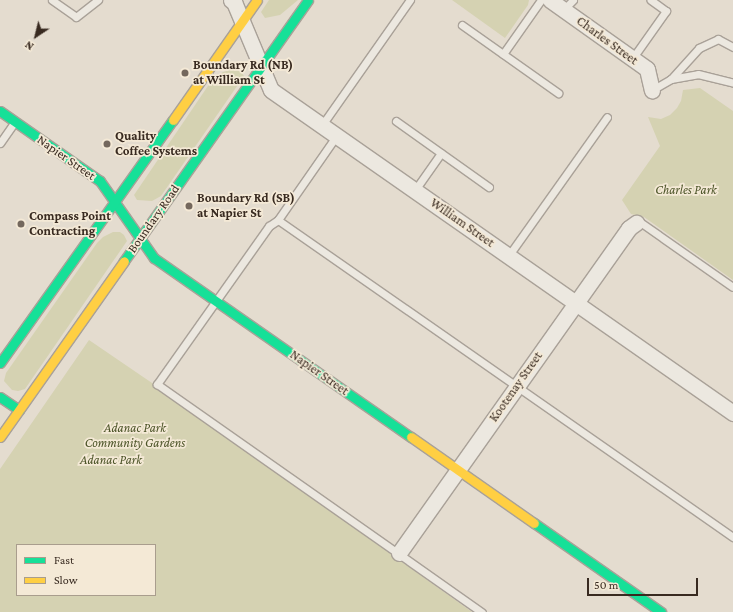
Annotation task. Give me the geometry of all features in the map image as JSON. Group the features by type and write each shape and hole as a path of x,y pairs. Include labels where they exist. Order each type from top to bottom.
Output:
{"main road":[{"path":"0,363 115,203 257,0"},
{"name":"Boundary Road","path":"0,437 308,0"},
{"name":"Napier Street","path":"0,111 100,181 154,258 660,612"},
{"path":"0,397 19,410"}],"street":[{"name":"William Street","path":"231,0 234,2 241,22 271,90 733,413"},
{"name":"Charles Street","path":"550,0 568,5 632,59 647,69 652,90"},
{"name":"Kootenay Street","path":"399,554 576,302 629,228 636,222"}],"lane":[{"path":"52,0 76,17 98,0"},
{"path":"322,125 410,0"},
{"path":"503,54 541,0"},
{"path":"632,59 666,11 651,0"},
{"path":"462,25 558,93"},
{"path":"652,90 671,79 699,48 718,39 733,47"},
{"path":"671,79 698,74 733,83"},
{"path":"509,256 606,117"},
{"path":"396,121 489,187"},
{"path":"0,143 15,122"},
{"path":"337,135 278,220 269,226 157,384 482,612"},
{"path":"415,190 441,153"},
{"path":"278,220 733,537"},
{"path":"636,222 640,222 733,287"}],"green space":[{"path":"269,0 298,0 280,15 265,18 261,12"},
{"path":"452,0 529,0 528,5 505,38"},
{"path":"234,69 240,71 244,76 161,196 152,201 137,200 134,195 212,80 223,72"},
{"name":"Charles Park","path":"700,88 733,111 733,280 644,217 631,214 622,200 660,146 648,117 661,119 670,115 681,101 683,90"},
{"path":"113,232 120,232 124,235 127,241 25,389 18,391 12,390 4,381 6,373 97,243 103,237"},
{"name":"Adanac Park","path":"89,340 152,383 472,612 0,612 0,469"}],"traffic: fast":[{"path":"124,261 308,0"},
{"path":"0,111 100,181 154,258 411,437"},
{"path":"0,363 173,120"},
{"path":"0,397 19,410"},
{"path":"534,523 661,612"}],"traffic: slow":[{"path":"173,120 257,0"},
{"path":"0,437 124,261"},
{"path":"411,437 534,523"}],"place":[{"name":"Boundary Rd (NB) at William St","path":"185,73"},
{"name":"Quality Coffee Systems","path":"107,144"},
{"name":"Boundary Rd (SB) at Napier St","path":"189,206"},
{"name":"Compass Point Contracting","path":"21,224"}],"park label":[{"name":"Adanac Park Community Gardens","path":"135,436"}]}
